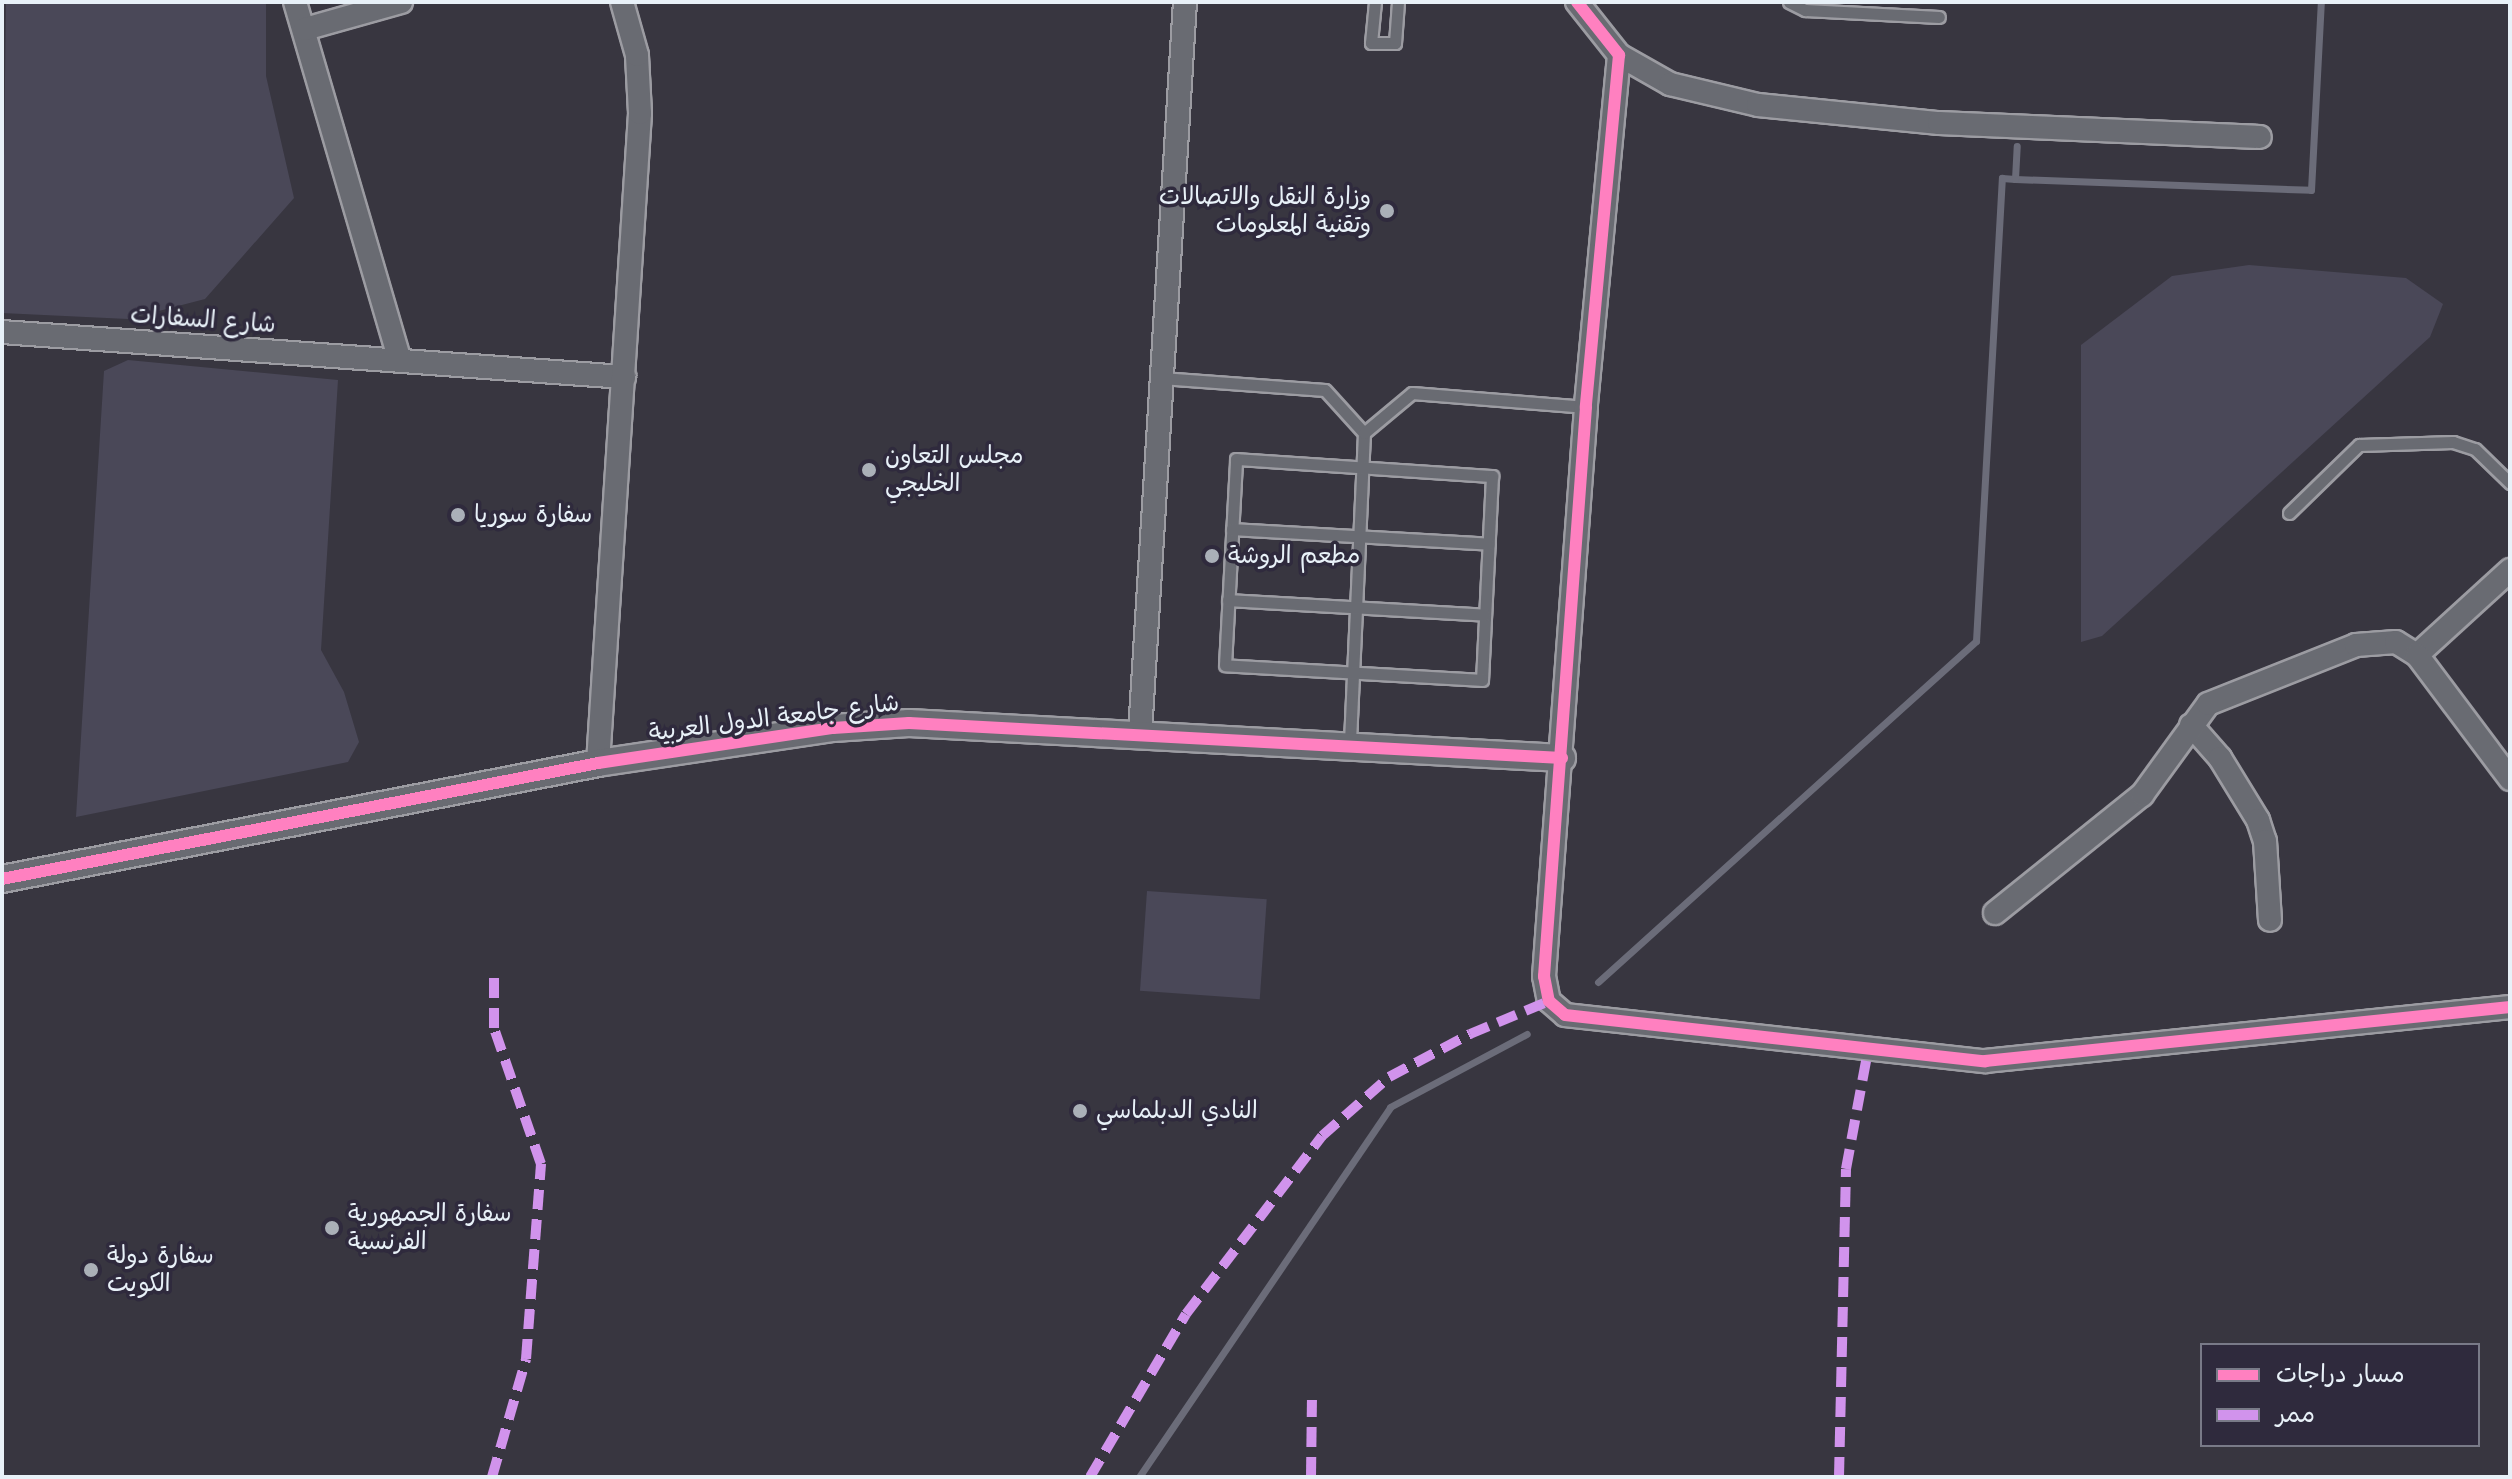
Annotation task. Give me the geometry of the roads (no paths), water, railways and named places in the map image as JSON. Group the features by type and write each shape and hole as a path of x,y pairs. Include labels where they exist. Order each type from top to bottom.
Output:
{"street":[{"path":"295,2 400,360"},
{"path":"305,29 401,2"},
{"path":"598,763 640,113 637,55 622,2"},
{"path":"1140,733 1185,2"},
{"path":"1577,2 1619,55 1670,84 1758,105 1939,123 2260,137"},
{"path":"1619,55 1586,407 1544,976 1549,1001 1565,1015 1985,1061 2510,1007"},
{"name":"شارع السفارات","path":"2,332 624,377"},
{"path":"2417,655 2510,570"},
{"path":"1995,913 2131,806 2208,704 2356,645 2396,642 2417,655 2510,779"},
{"name":"شارع جامعة الدول العربية","path":"2,879 598,763 817,730 909,723 1562,758"},
{"path":"2191,725 2220,758 2258,820 2265,841 2270,920"}],"lane":[{"path":"1375,2 1371,43 1395,43 1398,2"},
{"path":"1789,2 1805,10 1939,17"},
{"path":"1161,378 1325,390 1364,433 1350,745"},
{"path":"1364,433 1412,393 1586,407"},
{"path":"2289,513 2359,445 2453,442 2475,449 2510,483"},
{"path":"1236,459 1492,476 1482,680 1225,665 1232,529 1236,459"},
{"path":"1232,529 1489,544"},
{"path":"1228,600 1485,615"}],"waterway":[{"path":"2015,179 2311,190 2321,2"},
{"path":"1598,982 1976,641 2002,178 2015,179 2017,146"},
{"path":"1139,1477 1390,1107 1527,1034"}],"place":[{"name":"وزارة النقل والاتصالات وتقنية المعلومات","path":"1387,211"},
{"name":"مجلس التعاون الخليجي","path":"869,470"},
{"name":"سفارة سوريا","path":"458,515"},
{"name":"مطعم الروشة","path":"1212,556"},
{"name":"النادي الدبلماسي","path":"1080,1111"},
{"name":"سفارة الجمهورية الفرنسية","path":"332,1228"},
{"name":"سفارة دولة الكويت","path":"91,1270"}]}
